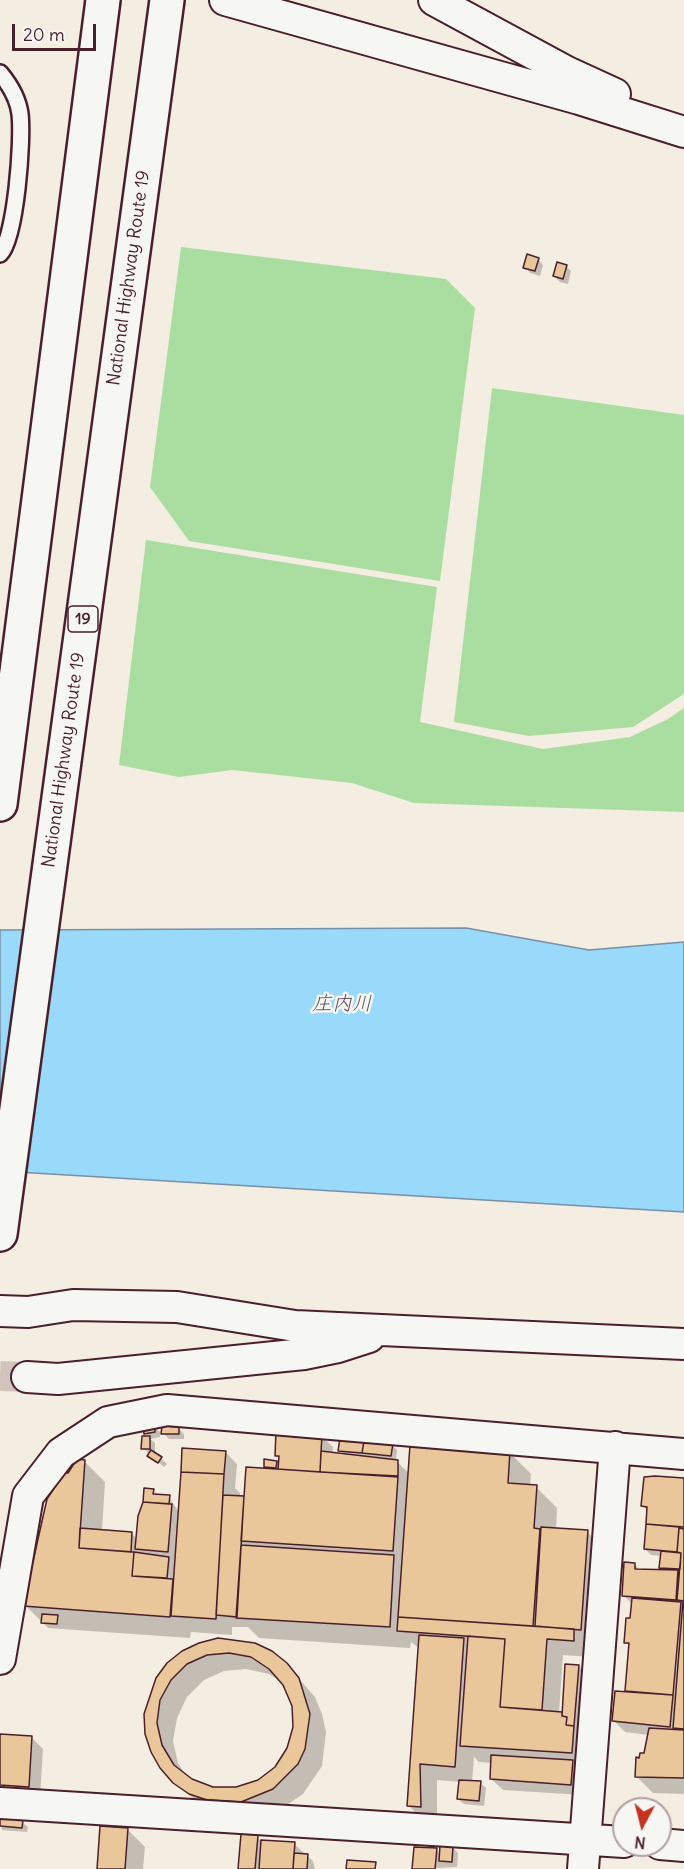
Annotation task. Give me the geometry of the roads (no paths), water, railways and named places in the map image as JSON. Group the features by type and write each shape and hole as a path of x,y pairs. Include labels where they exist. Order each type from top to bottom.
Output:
{"highway":[{"path":"0,804 103,0"},
{"name":"National Highway Route 19","path":"0,1234 167,2"}],"street":[{"path":"225,0 579,99 684,132"},
{"path":"434,0 567,72 684,127"},
{"path":"0,1311 28,1312 73,1305 177,1307 295,1326 684,1344"},
{"path":"27,1377 58,1379 304,1353 338,1347 386,1331"},
{"path":"0,1659 28,1496 62,1453 108,1422 167,1410 684,1454"},
{"path":"583,1869 615,1447"},
{"path":"0,1803 612,1841"}],"lane":[{"path":"0,73 16,99 20,115 19,161 10,235 0,254"}],"water":[{"name":"庄内川","path":"466,928 589,950 684,942 684,1212 0,1171 0,930"}],"tunnel":[{"path":"0,1376 27,1377"}]}
